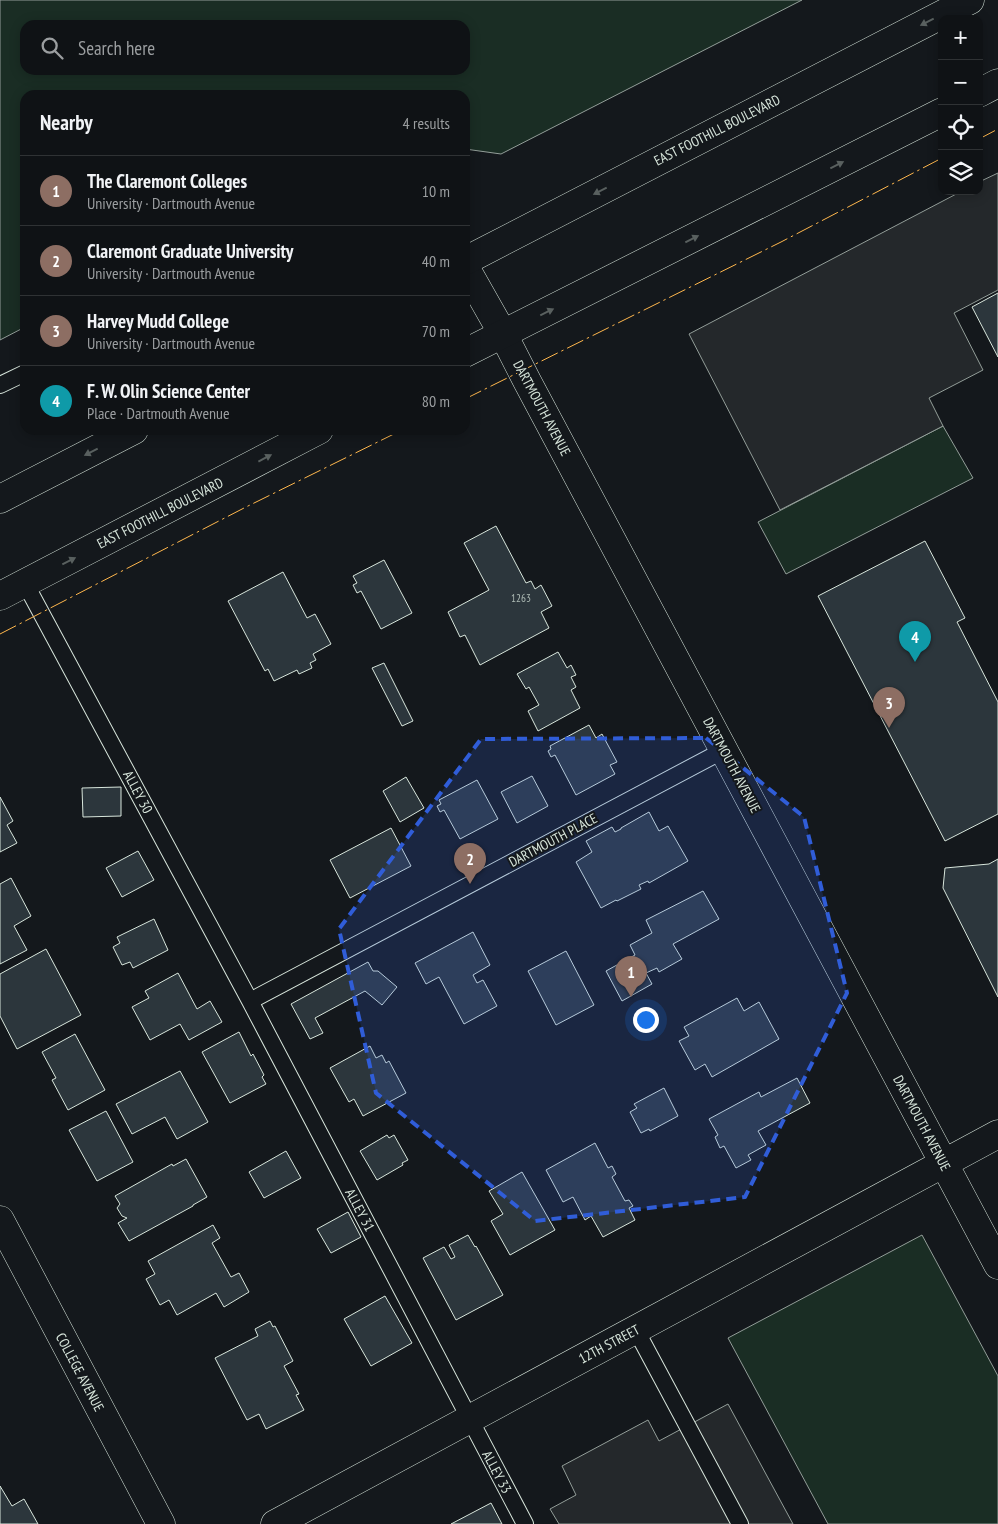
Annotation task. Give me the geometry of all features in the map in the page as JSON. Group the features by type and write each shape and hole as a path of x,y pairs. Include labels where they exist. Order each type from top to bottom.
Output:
{"street":[{"name":"EAST FOOTHILL BOULEVARD","path":"470,258 970,0"},
{"path":"983,90 998,83"},
{"path":"470,351 938,114"},
{"name":"DARTMOUTH AVENUE","path":"470,276 503,334 998,1265"},
{"path":"0,499 124,435"},
{"name":"EAST FOOTHILL BOULEVARD","path":"0,596 309,435"},
{"name":"12TH STREET","path":"275,1524 998,1134"},
{"name":"COLLEGE AVENUE","path":"0,1220 161,1524"}],"lane":[{"path":"0,385 20,375"},
{"name":"ALLEY 30","path":"25,583 250,1001"},
{"name":"DARTMOUTH PLACE","path":"250,1001 724,750"},
{"name":"ALLEY 31","path":"250,1001 470,1420"},
{"path":"636,1330 740,1524"},
{"name":"ALLEY 33","path":"470,1420 525,1524"}],"highlighted area":[{"path":"706,738 804,817 847,993 745,1197 535,1221 376,1093 339,929 481,739"}],"green space":[{"path":"0,0 802,0 501,154 470,150 470,90 20,90 20,330 0,340"},
{"path":"943,426 973,478 786,574 758,522"},
{"path":"922,1235 998,1376 998,1524 828,1524 728,1338"}],"shaded area":[{"path":"998,173 998,290 954,313 983,370 929,398 943,426 780,510 689,334 954,195 983,195 983,180"},
{"path":"728,1404 793,1524 559,1524 550,1509 576,1495 562,1466 648,1420 659,1441"}],"building":[{"path":"998,293 998,357 972,307"},
{"path":"496,526 526,583 531,581 535,589 541,585 552,606 541,612 549,628 480,665 465,635 460,637 448,612 489,590 464,543"},
{"path":"925,541 965,618 957,622 998,702 998,814 945,841 818,596"},
{"path":"384,560 412,613 381,629 361,591 357,593 353,585 357,583 353,576"},
{"path":"283,572 307,618 315,614 331,644 313,654 316,660 310,663 312,668 299,674 297,670 274,681 268,669 265,671 228,601"},
{"path":"558,652 567,668 571,665 576,675 571,677 576,687 571,690 580,708 538,731 528,711 539,705 529,687 526,689 517,674"},
{"path":"384,663 413,721 402,726 372,668"},
{"path":"589,725 596,738 602,734 617,762 610,765 615,774 576,795 555,755 551,757 548,751 551,749 550,746"},
{"path":"532,776 548,806 517,823 501,792"},
{"path":"406,777 424,808 400,822 383,791"},
{"path":"477,780 498,819 460,839 444,810 440,812 437,806 441,804 439,800"},
{"path":"121,787 121,816 83,817 82,788"},
{"path":"0,797 13,821 7,825 17,843 0,852"},
{"path":"649,812 659,831 668,826 688,861 649,883 648,881 639,885 641,889 601,908 576,862 592,852 586,841 612,827 615,832"},
{"path":"391,828 411,866 350,898 330,860"},
{"path":"138,851 154,880 122,897 106,868"},
{"path":"998,859 998,997 943,888 945,868 989,864"},
{"path":"11,878 31,916 14,926 27,950 0,964 0,884"},
{"path":"703,891 719,919 673,944 682,959 659,972 657,968 646,973 652,984 622,1001 606,971 635,955 630,945 652,933 646,920"},
{"path":"154,919 168,950 133,968 130,962 122,965 113,947 120,943 117,937"},
{"path":"473,932 490,965 473,975 477,983 483,980 497,1006 464,1024 439,977 426,984 415,963"},
{"path":"46,949 81,1015 17,1049 0,1016 0,974"},
{"path":"566,951 594,1005 556,1025 528,971"},
{"path":"368,962 373,971 378,971 397,987 382,1005 365,991 315,1018 323,1033 310,1039 291,1004"},
{"path":"178,973 197,1009 210,1001 222,1022 189,1040 180,1024 150,1040 132,1007 149,998 145,991"},
{"path":"737,998 744,1011 759,1002 779,1039 712,1077 705,1064 695,1070 679,1041 689,1036 684,1027"},
{"path":"239,1032 251,1056 253,1054 264,1075 262,1077 266,1084 230,1103 202,1052"},
{"path":"75,1034 105,1090 68,1110 52,1080 56,1078 42,1052"},
{"path":"370,1046 376,1058 382,1055 386,1063 389,1061 406,1093 363,1116 354,1099 349,1102 330,1068"},
{"path":"180,1071 208,1122 177,1139 165,1117 132,1134 116,1104"},
{"path":"797,1078 810,1103 758,1131 766,1145 748,1155 751,1160 736,1168 724,1146 720,1148 715,1137 718,1135 709,1119 759,1092 761,1097"},
{"path":"664,1088 678,1116 650,1131 649,1129 641,1133 630,1112 637,1108 634,1104"},
{"path":"106,1111 133,1162 97,1181 69,1130"},
{"path":"387,1135 389,1138 394,1135 408,1160 377,1180 360,1151"},
{"path":"595,1143 608,1168 612,1166 616,1174 612,1177 625,1201 629,1200 633,1206 629,1208 635,1220 603,1237 591,1216 585,1220 573,1197 563,1202 546,1170"},
{"path":"286,1151 301,1178 264,1198 249,1172"},
{"path":"186,1159 207,1197 129,1241 118,1223 127,1218 122,1216 117,1208 120,1204 115,1196 172,1164 173,1166"},
{"path":"522,1172 555,1230 510,1255 491,1221 503,1214 489,1191"},
{"path":"348,1212 361,1237 331,1253 317,1229"},
{"path":"213,1225 220,1238 212,1243 231,1277 239,1273 249,1292 224,1307 216,1293 177,1315 169,1300 160,1305 146,1279 155,1274 148,1261"},
{"path":"468,1235 503,1295 456,1320 423,1258 444,1247 451,1259 455,1257 449,1245"},
{"path":"385,1296 412,1343 371,1366 344,1319"},
{"path":"270,1321 273,1327 275,1326 293,1361 284,1366 299,1394 296,1395 304,1410 266,1429 259,1414 247,1420 215,1358 258,1336 255,1329"},
{"path":"0,1486 12,1506 24,1499 38,1524 0,1524"},
{"path":"491,1503 502,1524 451,1524"}],"power":[{"path":"983,137 998,129"},
{"path":"470,397 781,242 938,160"},
{"path":"0,634 246,507 392,435"}],"place":[{"name":"F. W. Olin Science Center","path":"915,662"},
{"name":"Harvey Mudd College","path":"889,728"},
{"name":"Claremont Graduate University","path":"470,884"},
{"name":"The Claremont Colleges","path":"631,997"}]}
